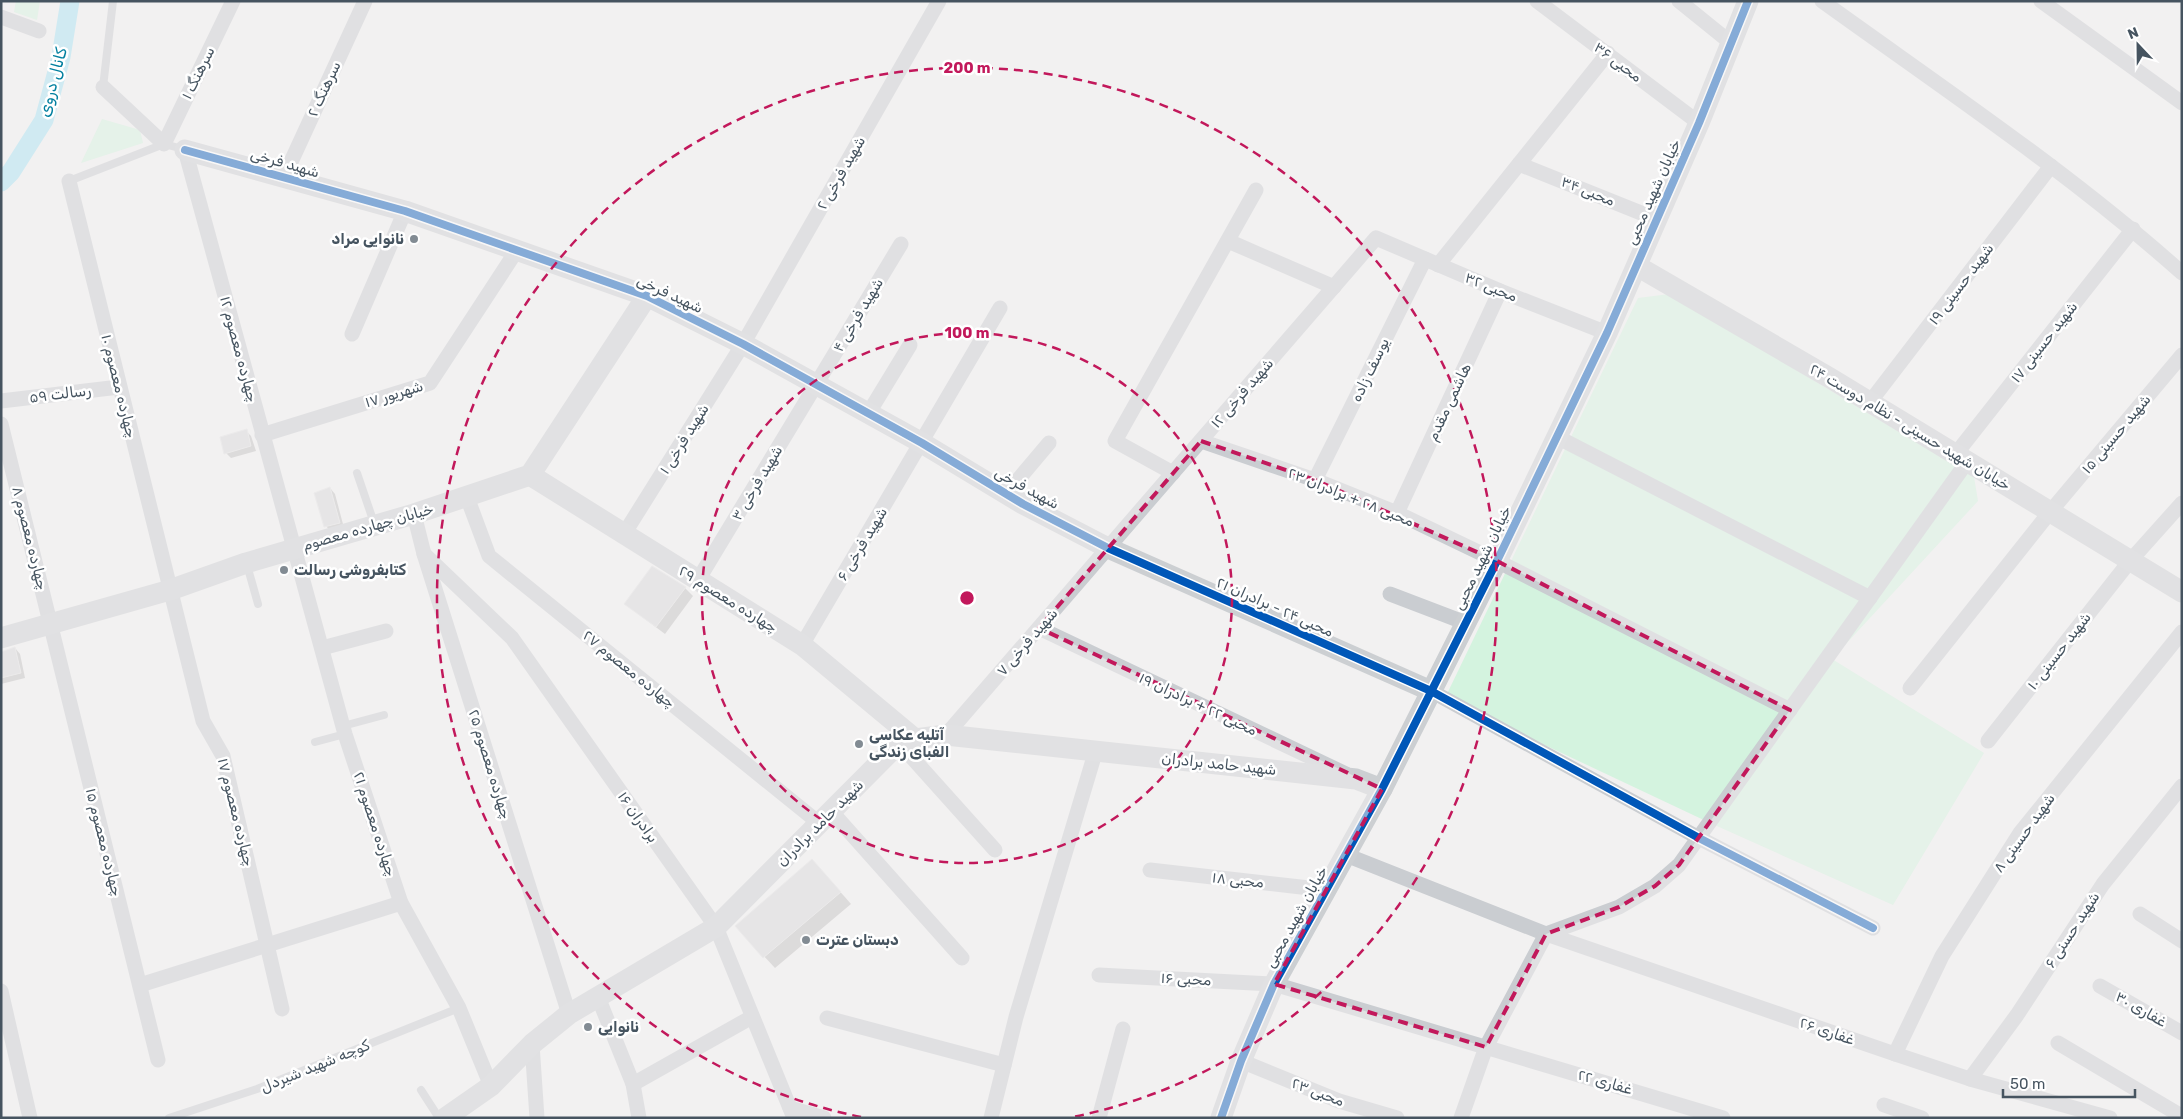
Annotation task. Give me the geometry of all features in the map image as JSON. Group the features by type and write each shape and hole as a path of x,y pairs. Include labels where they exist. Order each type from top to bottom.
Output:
{"street":[{"name":"سرهنگ ۱","path":"164,144 233,1"},
{"name":"سرهنگ ۲","path":"284,176 364,1"},
{"name":"شهید فرخی ۲","path":"743,344 939,1"},
{"name":"محبی ۳۶","path":"1538,1 1699,123"},
{"path":"1678,1 1731,43"},
{"name":"خیابان شهید محبی","path":"1221,1118 1241,1061 1274,984 1382,789 1497,561 1607,333 1699,123 1748,1"},
{"path":"1822,1 2051,166 2133,229 2182,273"},
{"path":"2041,1 2182,104"},
{"path":"1,17 39,31"},
{"name":"یوسف زاده","path":"1315,480 1431,262 1519,164 1608,53"},
{"path":"103,87 164,144"},
{"name":"شهید فرخی","path":"185,150 405,211 647,296 743,344 922,443 1006,494 1108,548"},
{"name":"چهارده معصوم ۱۲","path":"185,150 293,548"},
{"name":"محبی ۳۴","path":"1519,164 1656,219"},
{"name":"شهید حسینی ۱۹","path":"1870,402 2051,166"},
{"name":"چهارده معصوم ۱۰","path":"69,181 170,590"},
{"path":"1172,473 1115,441 1256,190"},
{"path":"352,334 405,211"},
{"name":"شهید حسینی ۱۷","path":"1546,934 1619,907 1655,886 1679,865 1870,598 1961,458 2133,229"},
{"name":"محبی ۳۲","path":"1376,238 1500,291 1607,333"},
{"name":"شهید فرخی ۱۲","path":"1108,548 1376,238"},
{"path":"1228,241 1334,287"},
{"name":"شهید فرخی ۴","path":"816,386 901,244"},
{"name":"۱۷ شهریور","path":"262,435 430,383 517,250"},
{"name":"خیابان شهید حسینی - نظام دوست ۲۴","path":"1636,266 1870,402 2182,592"},
{"name":"هاشمی مقدم","path":"1397,514 1500,291"},
{"path":"530,475 647,296"},
{"name":"شهید فرخی ۶","path":"802,645 1000,308"},
{"name":"شهید فرخی ۱","path":"624,534 743,344"},
{"path":"868,414 910,345"},
{"name":"شهید حسینی ۱۵","path":"1910,688 2050,512 2182,355"},
{"name":"شهید فرخی ۳","path":"698,580 816,386"},
{"name":"رسالت ۵۹","path":"1,401 119,387"},
{"name":"چهارده معصوم ۸","path":"1,424 51,624"},
{"path":"1557,436 1870,598"},
{"name":"محبی ۲۸ + برادران ۲۳","path":"1201,441 1315,480 1397,514 1497,561 1790,710"},
{"path":"1006,494 1049,443"},
{"name":"خیابان چهارده معصوم","path":"1,638 170,590 246,563 414,514 530,475"},
{"name":"چهارده معصوم ۲۹","path":"530,475 802,645 907,741"},
{"name":"چهارده معصوم ۲۷","path":"468,497 489,556 825,817 962,958"},
{"name":"شهید حسینی ۱۰","path":"1988,741 2130,561 2182,502"},
{"name":"چهارده معصوم ۲۵","path":"414,514 424,554 569,1014"},
{"name":"چهارده معصوم ۲۱","path":"293,548 344,730 401,903 459,1008 490,1086"},
{"name":"شهید فرخی ۷","path":"946,736 1108,548"},
{"name":"محبی ۲۴ - برادران ۲۱","path":"1108,548 1431,691"},
{"name":"برادران ۱۶","path":"424,554 512,638 716,927 792,1113"},
{"name":"چهارده معصوم ۱۷","path":"170,590 203,721 223,756 282,1009"},
{"path":"1390,594 1466,623"},
{"name":"چهارده معصوم ۱۵","path":"51,624 158,1060"},
{"name":"محبی ۲۲ + برادران ۱۹","path":"1039,628 1356,779"},
{"path":"322,648 386,631"},
{"name":"شهید حسینی ۸","path":"1895,1054 1942,956 2020,833 2182,632"},
{"path":"1431,691 1698,838 1873,928"},
{"name":"شهید حامد برادران","path":"445,1118 490,1086 532,1044 569,1014 716,927 825,817 907,741 946,736 1096,750 1356,779 1382,789"},
{"path":"907,741 995,850"},
{"path":"991,1118 1019,1009 1096,750"},
{"name":"شهید حسنی ۶","path":"1970,1078 2017,1015 2102,884 2182,786"},
{"name":"غفاری ۲۶","path":"1346,854 1546,934 1895,1054 1970,1078 2110,1118"},
{"name":"محبی ۱۸","path":"1150,870 1327,890"},
{"path":"140,985 401,903"},
{"path":"2140,914 2182,940"},
{"path":"1461,1118 1486,1047 1546,934"},
{"name":"محبی ۱۶","path":"1099,974 1274,984 1486,1047"},
{"name":"غفاری ۳۰","path":"2100,986 2182,1033"},
{"path":"1,991 30,1118"},
{"path":"598,997 633,1084 639,1118"},
{"path":"633,1084 752,1017"},
{"path":"827,1018 1004,1065"},
{"path":"1099,1118 1122,1029"},
{"path":"2058,1043 2177,1115"},
{"path":"532,1044 538,1118"},
{"name":"غفاری ۲۲","path":"1486,1047 1723,1118"},
{"name":"محبی ۲۳","path":"1241,1061 1339,1101 1397,1118"},
{"path":"1884,1105 1922,1118"},
{"path":"792,1113 824,1118"}],"lane":[{"path":"103,87 113,1"},
{"path":"69,181 164,144 185,150"},
{"path":"357,473 374,525"},
{"path":"246,563 258,604"},
{"path":"315,742 384,716"},
{"name":"کوچه شهید شیردل","path":"169,1118 257,1089 459,1008"},
{"path":"422,1090 439,1118"}],"highlighted area":[{"path":"1201,441 1315,480 1497,561 1790,710 1679,865 1655,886 1619,907 1546,934 1486,1047 1274,984 1382,789 1039,628"}],"green space":[{"path":"16,1 40,1 37,20 14,12"},
{"path":"102,119 140,130 143,143 81,163"},
{"path":"1670,294 1974,477 1978,501 1832,659 1984,753 1893,905 1708,822 1445,698 1638,298"}],"building":[{"path":"247,429 251,446 224,454 220,437"},
{"path":"330,487 340,523 324,527 314,493"},
{"path":"652,566 686,587 656,627 624,604"},
{"path":"15,647 21,673 1,678 1,652"},
{"name":"دبستان عترت","path":"812,859 841,892 763,958 735,926"}],"waterway":[{"name":"کانال دروی","path":"1,182 11,172 44,120 61,57 70,1"}],"cycle path":[{"path":"1221,1118 1241,1061 1274,984 1382,789 1497,561 1607,333 1699,123 1748,1"},
{"path":"185,150 405,211 647,296 743,344 922,443 1023,504 1108,548 1431,691 1699,838 1873,928"}],"place":[{"name":"نانوایی مراد","path":"414,239"},
{"name":"کتابفروشی رسالت","path":"284,570"},
{"name":"آتلیه عکاسی الفبای زندگی","path":"859,744"},
{"name":"دبستان عترت","path":"806,940"},
{"name":"نانوایی","path":"588,1027"}]}
